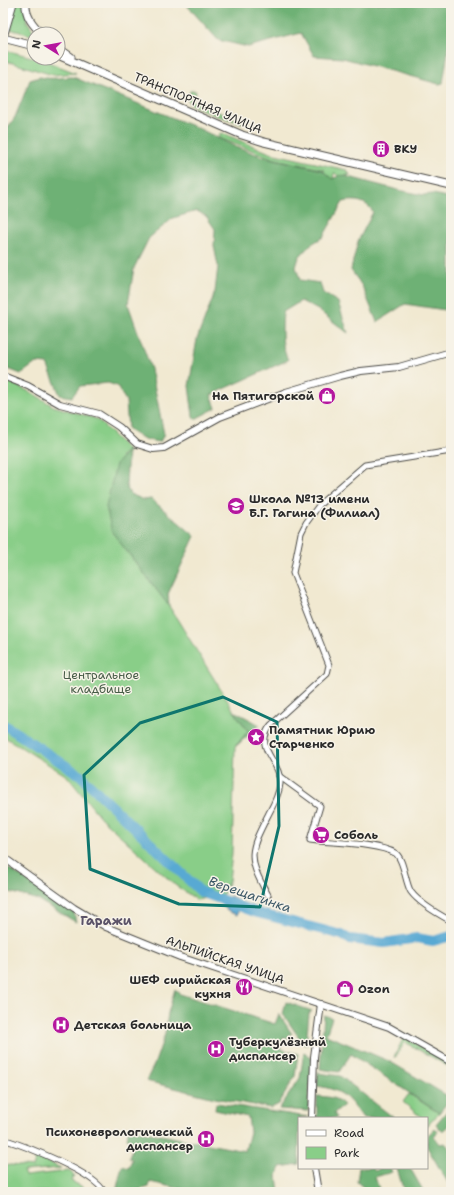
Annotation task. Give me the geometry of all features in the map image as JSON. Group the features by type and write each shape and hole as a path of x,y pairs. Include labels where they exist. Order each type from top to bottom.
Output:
{"main road":[{"path":"13,3 3,37 26,44"},
{"path":"26,3 28,16 34,26"},
{"path":"66,54 79,63"},
{"name":"ТРАНСПОРТНАЯ УЛИЦА","path":"66,58 213,122 264,142 451,186"}],"street":[{"path":"3,376 28,386 66,406 99,414 118,427 137,444 153,449 164,448 220,417 286,392 340,376 361,371 399,367 451,352"},
{"path":"268,895 255,869 252,854 258,834 279,792 279,776 263,740 271,725 327,674 329,670 328,660 292,573 301,533 306,523 320,504 365,465 451,451"},
{"path":"279,776 320,806 310,840 359,844 395,853 400,858 408,887 412,893 420,901 451,921"},
{"name":"АЛЬПИЙСКАЯ УЛИЦА","path":"3,857 74,908 106,927 180,957 389,1027 451,1062"},
{"path":"312,1117 314,1057 321,1004"},
{"path":"3,1139 74,1169 90,1178 104,1191"},
{"path":"314,1169 318,1192"}],"highlighted area":[{"path":"223,697 277,722 279,826 260,907 179,904 90,869 84,775 140,723"}],"green space":[{"path":"3,3 24,3 27,21 30,26 26,26 26,34 3,27"},
{"path":"185,3 451,3 451,33 443,83 439,84 343,58 314,56 301,33 248,47 218,40"},
{"path":"5,50 26,56 26,66 58,66 76,73 53,75 3,60"},
{"path":"40,77 73,77 200,129 236,147 261,156 322,170 332,179 341,175 398,190 424,195 433,194 451,198 451,294 445,310 405,304 377,322 362,286 351,270 358,241 373,212 364,203 356,201 343,202 323,237 310,245 299,257 296,267 300,280 320,283 323,293 338,302 348,333 318,310 301,301 283,312 283,343 288,360 211,395 216,408 195,419 193,416 189,386 197,339 215,292 218,266 214,246 215,229 206,216 197,211 173,218 149,238 134,268 128,304 151,369 164,434 160,442 143,438 128,429 126,401 117,386 108,383 80,386 72,397 60,395 47,364 36,363 21,374 3,367 3,135 15,117 30,80"},
{"path":"190,91 196,91 192,101 243,122 217,116 190,104 188,100"},
{"path":"222,133 270,153 347,170 350,175 338,176 335,173 333,176 334,178 332,179 323,171 325,170 272,158 219,138 219,134"},
{"name":"Центральное кладбище","path":"3,379 34,394 53,406 97,419 128,450 121,456 112,532 169,606 248,731 235,747 232,853 229,881 223,894 197,900 175,885 101,818 67,776 3,736"},
{"path":"128,450 126,486 130,494 144,500 151,499 195,536 168,594 169,606 112,532 106,507 116,464"},
{"path":"234,711 260,725 235,747 248,731"},
{"path":"8,868 74,912 76,922 38,900 3,890 3,883"},
{"name":"Туберкулёзный диспансер","path":"175,989 180,994 275,1024 279,1014 292,1034 289,1034 288,1038 283,1037 281,1049 298,1054 295,1076 279,1104 271,1108 215,1098 146,1081 154,1065 165,1034 168,1013"},
{"path":"286,1002 312,1011 309,1013 306,1045 302,1042 283,1014"},
{"path":"324,1015 332,1018 326,1035 389,1061 451,1098 439,1113 351,1054 339,1072 320,1069"},
{"path":"404,1037 451,1064 451,1068 405,1042 395,1058 394,1057"},
{"path":"304,1052 312,1058 308,1111 279,1109 300,1078"},
{"path":"318,1073 340,1076 393,1117 362,1117 344,1096 333,1090 317,1086"},
{"path":"409,1094 439,1113 428,1125 428,1117 421,1117 403,1102"},
{"path":"317,1096 335,1099 344,1105 334,1113 336,1117 317,1117"},
{"name":"Психоневрологический диспансер","path":"216,1103 308,1117 298,1117 298,1164 280,1167 277,1176 279,1192 196,1192 150,1182 149,1187 131,1192 116,1192 122,1166 129,1168 132,1159 129,1158 133,1146 131,1145 132,1141 127,1138 129,1129 245,1151 250,1132 248,1117 215,1110"},
{"path":"451,1106 451,1124 442,1131 436,1124"},
{"path":"435,1128 438,1132 434,1136 440,1144 445,1143 451,1150 451,1188 428,1149 428,1135"},
{"path":"36,1157 61,1168 23,1171 25,1176 69,1171 74,1175 71,1181 85,1188 85,1192 3,1192 3,1166 11,1165 33,1167"},
{"path":"359,1169 373,1169 375,1171 379,1169 390,1169 392,1172 375,1177 380,1192 369,1192 357,1182"},
{"path":"397,1169 411,1169 424,1192 404,1192"}],"water":[{"path":"231,896 240,903 237,915 227,911 223,905 226,898"}],"waterway":[{"name":"Верещагинка","path":"3,724 80,775 201,892 258,913 342,935 349,939 384,943 417,938 433,941 451,936"}],"place":[{"name":"ВКУ","path":"381,149"},
{"name":"На Пятигорской","path":"327,396"},
{"name":"Школа №13 имени Б.Г. Гагина (Филиал)","path":"236,506"},
{"name":"Памятник Юрию Старченко","path":"256,737"},
{"name":"Соболь","path":"321,835"},
{"name":"ШЕФ сирийская кухня","path":"244,987"},
{"name":"Ozon","path":"345,989"},
{"name":"Детская больница","path":"61,1025"},
{"name":"Туберкулёзный диспансер","path":"216,1049"},
{"name":"Психоневрологический диспансер","path":"206,1139"}],"district":[{"name":"Гаражи","path":"106,920"}]}
